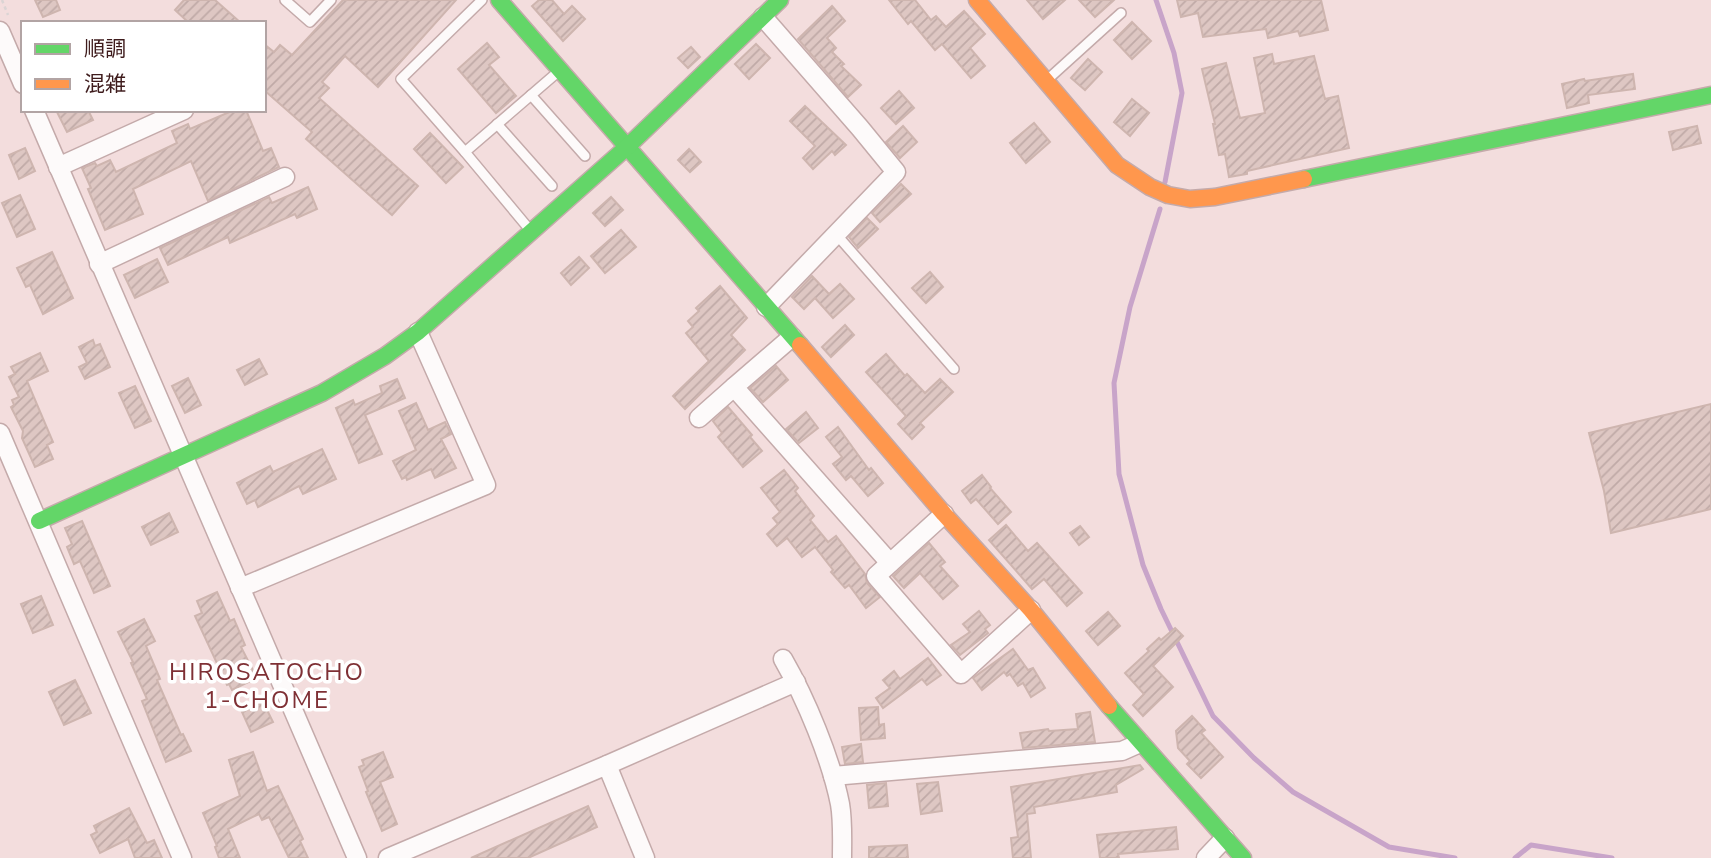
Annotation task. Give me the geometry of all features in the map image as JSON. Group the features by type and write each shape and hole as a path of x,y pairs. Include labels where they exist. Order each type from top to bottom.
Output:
{"street":[{"path":"499,0 867,421 944,514 1031,610 1140,743 1243,858"},
{"path":"39,521 322,393 385,356 418,332 627,147 780,0"},
{"path":"977,0 1117,165 1138,181 1161,192 1186,199 1215,197 1711,95"},
{"path":"763,17 896,172 766,307"},
{"path":"0,31 21,79"},
{"path":"35,112 357,858"},
{"path":"58,167 180,112"},
{"path":"99,264 285,177"},
{"path":"240,588 486,485 418,332"},
{"path":"699,418 792,337"},
{"path":"734,387 890,563"},
{"path":"0,433 182,858"},
{"path":"944,514 876,576 961,674 1031,610"},
{"path":"783,659 796,682 833,776 840,807 842,858"},
{"path":"388,858 796,682"},
{"path":"833,776 1122,751 1140,743"},
{"path":"607,765 643,857"},
{"path":"1206,858 1225,838"}],"lane":[{"path":"285,0 310,22 331,0"},
{"path":"482,0 401,79 531,232"},
{"path":"1046,81 1121,13"},
{"path":"465,152 560,70"},
{"path":"531,95 584,156"},
{"path":"497,124 552,186"},
{"path":"836,234 954,369"}],"building":[{"path":"35,0 56,0 60,10 43,17"},
{"path":"184,0 215,0 239,21 187,21 175,10"},
{"path":"343,0 456,0 378,87 345,56 322,82 329,88 319,98 418,186 392,215 306,139 312,132 266,92 266,46 274,52 280,45 292,55"},
{"path":"539,0 552,0 564,14 572,6 585,19 563,41 532,6"},
{"path":"889,0 915,0 931,20 936,16 946,27 964,11 985,34 970,48 985,66 971,78 942,44 935,50 911,21 908,24"},
{"path":"1027,0 1065,0 1043,19"},
{"path":"1079,0 1114,0 1095,17"},
{"path":"1177,0 1321,0 1328,30 1300,36 1298,31 1268,38 1266,29 1203,37 1198,13 1181,17"},
{"path":"832,6 845,21 827,38 836,48 832,52 844,64 841,66 861,85 848,97 798,39"},
{"path":"1132,22 1151,41 1132,59 1114,40"},
{"path":"487,43 499,57 489,65 516,96 496,113 458,69"},
{"path":"756,44 770,58 749,79 735,64"},
{"path":"691,47 700,57 688,68 678,58"},
{"path":"1272,54 1274,64 1314,56 1325,99 1338,96 1349,148 1229,177 1225,154 1219,155 1202,69 1226,63 1240,118 1265,113 1254,58"},
{"path":"1088,59 1102,72 1085,90 1071,78"},
{"path":"1633,74 1635,89 1588,95 1589,103 1567,108 1562,84"},
{"path":"899,91 914,108 896,124 881,108"},
{"path":"1132,99 1149,113 1130,136 1114,122"},
{"path":"805,106 846,145 835,155 832,151 813,169 803,158 815,146 790,121"},
{"path":"57,112 89,112 93,120 67,132"},
{"path":"229,112 247,112 263,151 271,148 279,167 208,201 191,161 133,189 143,214 105,230 82,168 95,163 97,166 110,160 116,172 177,143 172,131 188,124 190,129"},
{"path":"1034,123 1050,142 1026,163 1010,143"},
{"path":"903,126 917,142 900,158 886,142"},
{"path":"1697,126 1701,143 1673,150 1669,132"},
{"path":"430,133 463,167 446,183 414,149"},
{"path":"25,148 35,171 19,179 9,155"},
{"path":"689,149 701,162 690,172 678,160"},
{"path":"901,184 911,194 880,222 872,213"},
{"path":"308,187 317,209 297,218 295,214 230,243 228,237 168,265 160,248 269,197 272,203"},
{"path":"20,195 35,229 17,237 2,203"},
{"path":"611,197 623,210 605,226 593,213"},
{"path":"867,218 878,229 858,248 849,237"},
{"path":"621,230 636,247 605,273 591,256"},
{"path":"52,252 73,298 43,314 30,285 26,287 17,268"},
{"path":"579,257 589,268 571,285 561,273"},
{"path":"157,259 168,282 135,298 124,275"},
{"path":"930,272 943,287 926,303 912,288"},
{"path":"812,276 829,294 840,284 854,299 833,318 815,298 804,309 792,297"},
{"path":"720,286 747,318 731,335 745,350 685,409 673,396 709,361 686,333 693,327 688,321 699,311 696,308"},
{"path":"845,325 854,335 831,357 822,347"},
{"path":"93,340 95,346 100,344 110,367 85,379 79,367 87,363 79,347"},
{"path":"40,353 48,371 27,381 53,442 47,445 53,459 35,467 22,438 23,431 11,407 14,405 12,400 19,397 9,377 15,374 11,367"},
{"path":"886,354 905,376 907,374 925,393 940,379 953,392 920,423 924,427 912,439 898,424 906,416 866,372"},
{"path":"259,359 267,374 245,385 237,370"},
{"path":"776,366 788,380 763,402 750,388"},
{"path":"188,378 201,405 185,413 172,386"},
{"path":"397,379 405,398 365,415 382,454 359,463 336,408 353,400 355,405 382,393 380,386"},
{"path":"135,386 151,421 135,428 119,393"},
{"path":"416,403 428,430 445,422 451,434 441,439 456,468 435,478 431,469 407,480 406,477 402,479 393,461 416,450 399,411"},
{"path":"1711,404 1711,509 1611,533 1604,491 1589,433"},
{"path":"728,407 762,451 743,467 718,437 722,433 713,421"},
{"path":"806,412 818,428 799,443 786,429"},
{"path":"838,427 869,470 871,468 883,483 868,496 851,476 846,480 833,464 842,457 826,437"},
{"path":"322,449 336,479 303,494 299,486 258,507 255,500 247,504 237,483 270,466 273,472"},
{"path":"784,470 798,488 795,491 814,516 810,520 828,542 836,536 865,574 867,583 880,597 866,608 849,585 845,588 831,572 833,570 815,547 802,557 787,538 777,546 767,534 778,524 773,518 780,512 761,488"},
{"path":"982,475 1011,512 998,524 976,499 971,503 962,491"},
{"path":"169,513 178,532 151,545 142,527"},
{"path":"82,521 110,586 94,593 80,561 74,564 67,547 72,544 65,528"},
{"path":"1006,525 1028,551 1037,543 1082,593 1067,606 1044,579 1032,589 989,540"},
{"path":"1080,526 1089,537 1079,545 1070,533"},
{"path":"929,543 945,562 940,566 958,586 943,599 920,573 904,588 893,576"},
{"path":"217,592 230,621 234,619 245,645 241,647 257,678 232,690 229,684 227,685 195,616 202,613 197,601"},
{"path":"41,596 53,625 33,633 21,604"},
{"path":"979,611 990,625 985,629 988,633 960,655 951,645 970,632 963,624"},
{"path":"1108,612 1120,626 1098,645 1086,631"},
{"path":"144,619 155,641 146,646 160,679 157,680 181,735 183,734 191,751 166,762 142,701 147,699 118,632"},
{"path":"1175,628 1183,636 1153,666 1173,687 1143,716 1133,705 1144,694 1125,673 1159,638 1161,640"},
{"path":"1013,649 1028,670 1033,668 1045,688 1031,697 1023,683 1018,686 1010,674 1007,676 1004,672 982,690 973,678"},
{"path":"928,658 941,675 927,685 922,679 883,708 876,698 890,688 883,680 894,671 900,679"},
{"path":"75,680 91,713 64,725 49,692"},
{"path":"263,702 273,722 251,732 242,712"},
{"path":"878,707 879,725 884,724 885,738 861,740 859,708"},
{"path":"1090,712 1095,742 1023,748 1020,733 1078,729 1076,714"},
{"path":"1192,716 1205,730 1201,733 1223,757 1201,778 1187,764 1190,761 1178,748 1176,731"},
{"path":"861,744 863,762 845,764 842,747"},
{"path":"253,752 267,791 278,786 303,839 300,841 308,858 289,858 269,817 262,820 259,814 228,829 240,858 219,858 215,847 217,846 203,813 240,796 229,760"},
{"path":"383,752 393,777 380,782 397,824 382,831 359,767 364,765 362,760"},
{"path":"1140,765 1143,769 1116,785 1117,792 1034,807 1035,813 1027,814 1031,858 1013,858 1011,838 1018,837 1011,787"},
{"path":"938,782 942,811 921,814 917,784"},
{"path":"886,783 888,806 869,808 867,785"},
{"path":"588,806 597,827 528,858 471,858"},
{"path":"129,808 147,843 154,840 162,858 135,858 128,839 100,853 91,835 97,832 94,826"},
{"path":"1176,827 1178,849 1118,854 1119,858 1100,858 1097,835"},
{"path":"907,845 908,858 869,858 869,847"}],"waterway":[{"path":"1156,0 1174,53 1182,93 1165,182"},
{"path":"1160,209 1130,307 1114,383 1119,474 1143,565 1161,609 1213,716 1254,758 1293,792 1389,847 1455,858"},
{"path":"1515,858 1531,845 1612,858"}],"traffic: fast":[{"path":"499,0 800,345"},
{"path":"39,521 322,393 385,356 418,332 627,147 780,0"},
{"path":"1304,179 1711,95"},
{"path":"1109,706 1243,858"}],"traffic: slow":[{"path":"977,0 1117,165 1150,187 1168,195 1190,199 1215,197 1304,179"},
{"path":"800,345 944,514 1031,610 1109,706"}],"district":[{"name":"HIROSATOCHO 1-CHOME","path":"267,686"}]}
